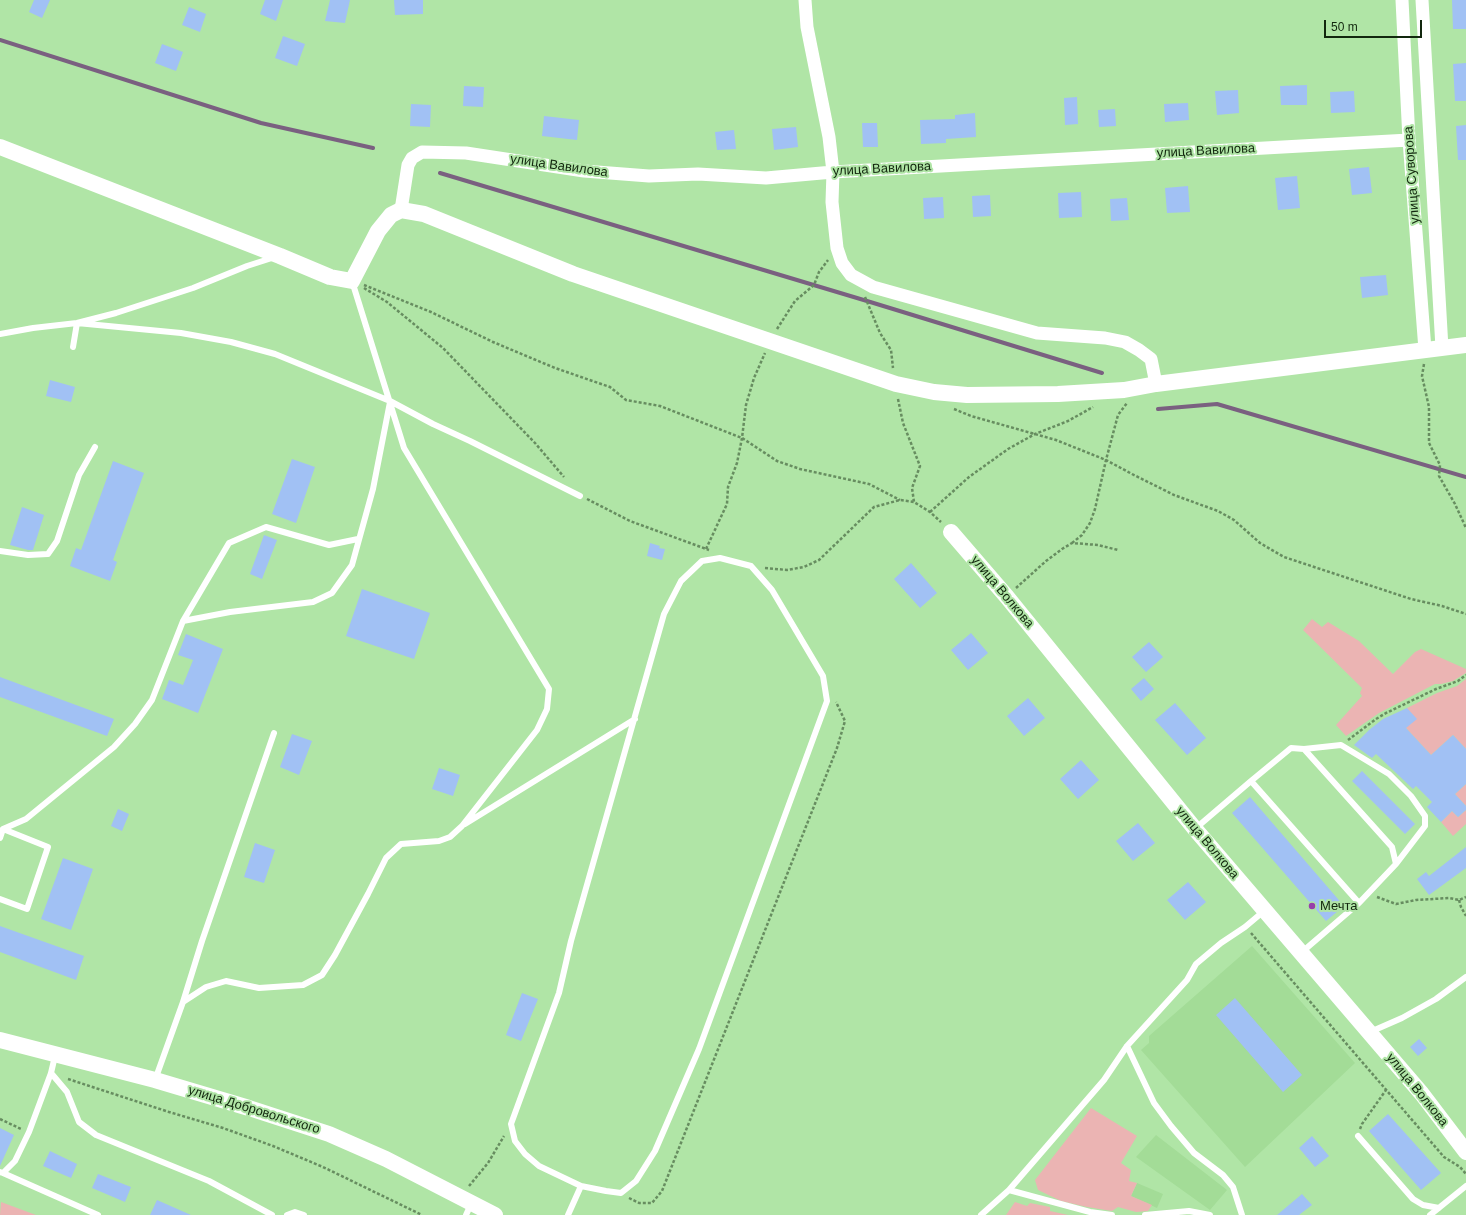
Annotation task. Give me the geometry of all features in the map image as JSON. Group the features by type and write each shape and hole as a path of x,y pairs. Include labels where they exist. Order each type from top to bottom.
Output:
{"street":[{"path":"805,0 807,27 829,137 833,172 832,202 837,248 842,263 851,275 873,287 1037,333 1105,338 1125,342 1151,358 1156,384"},
{"name":"улица Суворова","path":"1402,0 1409,140 1425,350"},
{"name":"улица Суворова","path":"1422,0 1442,348"},
{"name":"улица Вавилова","path":"401,210 408,166 412,158 422,152 466,153 584,171 649,176 698,174 766,178 833,172 1409,140"},
{"path":"0,147 280,256 330,277 352,281 378,231 391,215 401,210 424,214 573,274 896,384 934,392 967,395 1058,394 1140,388 1156,384 1466,344"},
{"name":"улица Волкова","path":"951,532 1007,596 1195,829 1422,1094 1466,1152"},
{"name":"улица Добровольского","path":"0,1040 155,1080 250,1108 329,1134 386,1159 469,1209 495,1215"}],"lane":[{"path":"0,334 33,328 77,323 116,313 193,288 246,266 280,256"},
{"path":"183,1002 206,987 226,981 259,988 303,985 322,975 335,955 386,858 401,844 439,841 450,838 462,826 537,730 547,709 549,690 404,448 352,281"},
{"path":"72,347 77,323"},
{"path":"77,323 181,333 231,342 275,354 390,400 433,424 580,496"},
{"path":"182,621 230,612 313,602 332,593 352,564 373,489 390,400"},
{"path":"0,551 28,555 48,554 57,541 79,475 95,447"},
{"path":"0,838 3,830 26,819 114,748 135,724 152,700 182,621 229,543 266,527 329,544 358,539"},
{"path":"720,558 751,566 772,590 823,676 827,701 698,1048 654,1151 636,1181 621,1193 580,1186 539,1166 525,1154 515,1141 511,1124 559,993 571,941 664,614 681,581 702,561 720,558"},
{"path":"462,826 635,719"},
{"path":"155,1080 274,733"},
{"path":"1195,829 1291,748 1304,749 1341,745 1389,774 1411,796 1426,816 1425,826 1396,864 1368,894 1301,953"},
{"path":"1304,749 1392,848 1396,864"},
{"path":"1251,781 1359,903"},
{"path":"0,899 27,909 48,847 3,830"},
{"path":"981,1215 1009,1190 1104,1080 1127,1046 1187,980 1196,964 1264,911"},
{"path":"1370,1032 1402,1018 1436,999 1466,977"},
{"path":"1127,1046 1154,1103 1194,1153 1223,1175 1233,1187 1242,1215"},
{"path":"55,1054 51,1073 29,1132 14,1161 1,1173 98,1215"},
{"path":"51,1073 67,1092 79,1122 96,1135 209,1181 272,1215"},
{"path":"1358,1136 1413,1199 1423,1205 1439,1208"},
{"path":"568,1215 580,1186"},
{"path":"1430,1215 1466,1186"},
{"path":"1009,1190 1090,1212 1112,1215"},
{"path":"1145,1215 1189,1211 1210,1215"},
{"path":"287,1215 295,1212 304,1215"}],"path":[{"path":"706,549 727,504 728,487 742,438 746,406 754,378 780,322 795,301 814,286 819,272 837,248"},
{"path":"352,281 431,312 493,342 554,368 610,387 626,400 660,406 742,438 777,461 800,469 869,484 900,500 914,502 930,512 951,532"},
{"path":"352,281 387,302 443,348 535,443 565,478"},
{"path":"1425,350 1422,376 1429,407 1429,443 1440,465 1439,476 1455,504 1466,528"},
{"path":"1007,596 1062,548 1072,543 1082,535 1090,523 1097,503 1106,460 1118,415 1140,388"},
{"path":"930,512 969,477 996,457 1035,434 1068,421 1096,405"},
{"path":"950,407 970,416 1056,440 1106,460 1174,495 1218,511 1234,520 1260,543 1284,557 1411,599 1442,606 1466,614"},
{"path":"580,496 630,521 712,551"},
{"path":"751,566 787,570 804,567 819,560 874,507 900,500"},
{"path":"1072,543 1098,545 1118,550"},
{"path":"1341,745 1386,713 1436,689 1458,681 1466,675"},
{"path":"621,1193 639,1203 652,1203 662,1191 832,763 845,721 823,676"},
{"path":"1368,894 1396,904 1416,900 1449,898 1459,900 1466,897"},
{"path":"1459,900 1460,907 1466,916"},
{"path":"1245,927 1444,1157 1460,1167 1466,1174"},
{"path":"51,1073 273,1146 323,1167 422,1215"},
{"path":"1358,1136 1362,1124 1386,1090"},
{"path":"0,1120 29,1132"},
{"path":"469,1209 468,1189 470,1184 488,1163 511,1124"}],"shaded area":[{"path":"1312,619 1322,627 1328,622 1359,641 1393,674 1415,652 1421,649 1466,669 1466,673 1453,681 1435,684 1379,713 1346,736 1336,725 1362,696 1360,693 1362,688 1303,630"},
{"path":"1466,679 1466,749 1453,735 1431,755 1406,728 1407,708 1437,693 1457,686"},
{"path":"1466,784 1466,806 1455,794"},
{"path":"1466,810 1466,824 1453,836 1441,822 1452,811 1458,817"},
{"path":"1252,946 1355,1063 1245,1167 1141,1050 1149,1043 1149,1036"},
{"path":"1091,1108 1137,1136 1121,1163 1131,1170 1129,1181 1137,1183 1131,1196 1152,1205 1148,1211 1136,1212 1118,1207 1112,1211 1087,1207 1061,1201 1038,1190 1035,1180"},
{"path":"1156,1135 1227,1190 1210,1210 1136,1157"},
{"path":"1137,1183 1163,1194 1157,1208 1131,1196"},
{"path":"1,1202 36,1215 0,1215"},
{"path":"1015,1202 1027,1206 1030,1203 1050,1207 1050,1211 1068,1215 1006,1215"}],"building":[{"path":"34,0 50,0 42,18 29,12"},
{"path":"265,0 283,0 276,21 260,14"},
{"path":"330,0 350,0 345,23 325,21"},
{"path":"394,0 423,0 423,14 395,15"},
{"path":"1452,0 1466,0 1466,29 1453,29"},
{"path":"189,7 206,14 200,32 182,25"},
{"path":"283,36 305,44 297,66 275,58"},
{"path":"162,44 183,52 176,71 155,63"},
{"path":"1466,63 1466,101 1455,101 1453,64"},
{"path":"1307,85 1307,105 1281,105 1280,86"},
{"path":"464,86 484,87 483,107 463,106"},
{"path":"1238,90 1239,113 1217,115 1215,91"},
{"path":"1354,91 1355,112 1331,113 1330,92"},
{"path":"1077,97 1078,124 1065,125 1064,98"},
{"path":"1188,103 1189,120 1165,122 1164,104"},
{"path":"411,104 431,105 430,127 410,126"},
{"path":"1115,109 1116,126 1099,127 1098,110"},
{"path":"975,113 976,137 946,139 946,143 921,144 920,120 955,119 955,115"},
{"path":"544,116 579,120 577,140 542,136"},
{"path":"862,123 877,123 878,147 863,147"},
{"path":"1466,125 1466,160 1458,160 1456,126"},
{"path":"796,127 798,147 774,150 772,129"},
{"path":"734,130 736,149 717,150 715,132"},
{"path":"1369,167 1372,193 1352,195 1349,169"},
{"path":"1297,176 1300,208 1278,210 1275,178"},
{"path":"1188,186 1190,212 1167,213 1165,188"},
{"path":"1081,192 1082,217 1059,218 1058,193"},
{"path":"990,195 991,216 973,217 972,196"},
{"path":"943,197 944,218 924,219 923,198"},
{"path":"1127,198 1129,220 1111,221 1110,199"},
{"path":"1386,275 1388,295 1362,298 1360,277"},
{"path":"50,380 75,387 71,402 46,396"},
{"path":"292,459 315,467 296,523 272,514"},
{"path":"113,461 144,473 113,560 117,562 110,581 70,566 76,548 81,550"},
{"path":"22,507 44,515 33,550 10,545"},
{"path":"264,535 277,540 262,579 250,574"},
{"path":"650,543 660,546 659,548 665,549 662,560 647,556"},
{"path":"911,563 937,593 920,608 894,579"},
{"path":"362,589 430,613 414,659 346,636"},
{"path":"971,633 988,653 968,670 951,650"},
{"path":"186,634 223,649 198,713 162,699 169,680 183,685 193,660 178,655"},
{"path":"1149,642 1163,657 1146,672 1132,657"},
{"path":"0,677 114,719 107,736 0,697"},
{"path":"1144,678 1154,689 1141,701 1131,689"},
{"path":"1028,698 1045,718 1024,736 1007,716"},
{"path":"1175,703 1206,738 1187,755 1155,720"},
{"path":"1407,708 1417,719 1406,728 1431,755 1453,735 1466,749 1466,784 1455,794 1466,806 1466,810 1458,817 1452,811 1441,822 1427,807 1432,802 1416,786 1413,789 1376,754 1372,758 1354,745 1383,719"},
{"path":"292,734 312,741 299,775 280,767"},
{"path":"1081,760 1099,780 1078,799 1060,779"},
{"path":"439,768 460,775 453,796 432,789"},
{"path":"1362,771 1415,824 1405,834 1352,781"},
{"path":"1250,797 1344,906 1326,921 1232,813"},
{"path":"118,809 129,814 122,831 111,826"},
{"path":"1138,823 1155,843 1133,861 1116,841"},
{"path":"255,843 275,850 264,883 244,877"},
{"path":"1466,847 1466,868 1429,895 1417,879 1426,872 1429,876"},
{"path":"63,858 93,869 71,930 41,919"},
{"path":"1188,882 1206,902 1185,920 1167,900"},
{"path":"0,926 84,956 76,980 0,952"},
{"path":"522,993 538,999 521,1041 506,1035"},
{"path":"1235,998 1302,1075 1283,1092 1216,1015"},
{"path":"1419,1039 1427,1048 1418,1056 1410,1047"},
{"path":"1388,1114 1441,1173 1421,1190 1369,1131"},
{"path":"0,1128 14,1135 0,1166"},
{"path":"1312,1136 1329,1156 1315,1167 1299,1148"},
{"path":"50,1151 77,1164 71,1178 43,1166"},
{"path":"98,1174 131,1187 125,1202 92,1188"},
{"path":"1302,1194 1312,1205 1299,1215 1277,1215"},
{"path":"157,1200 191,1215 150,1215"}],"waterway":[{"path":"0,40 261,123 373,148"},
{"path":"440,173 1102,373"},
{"path":"1158,409 1217,404 1466,477"}],"place":[{"name":"Мечта","path":"1312,906"}]}
